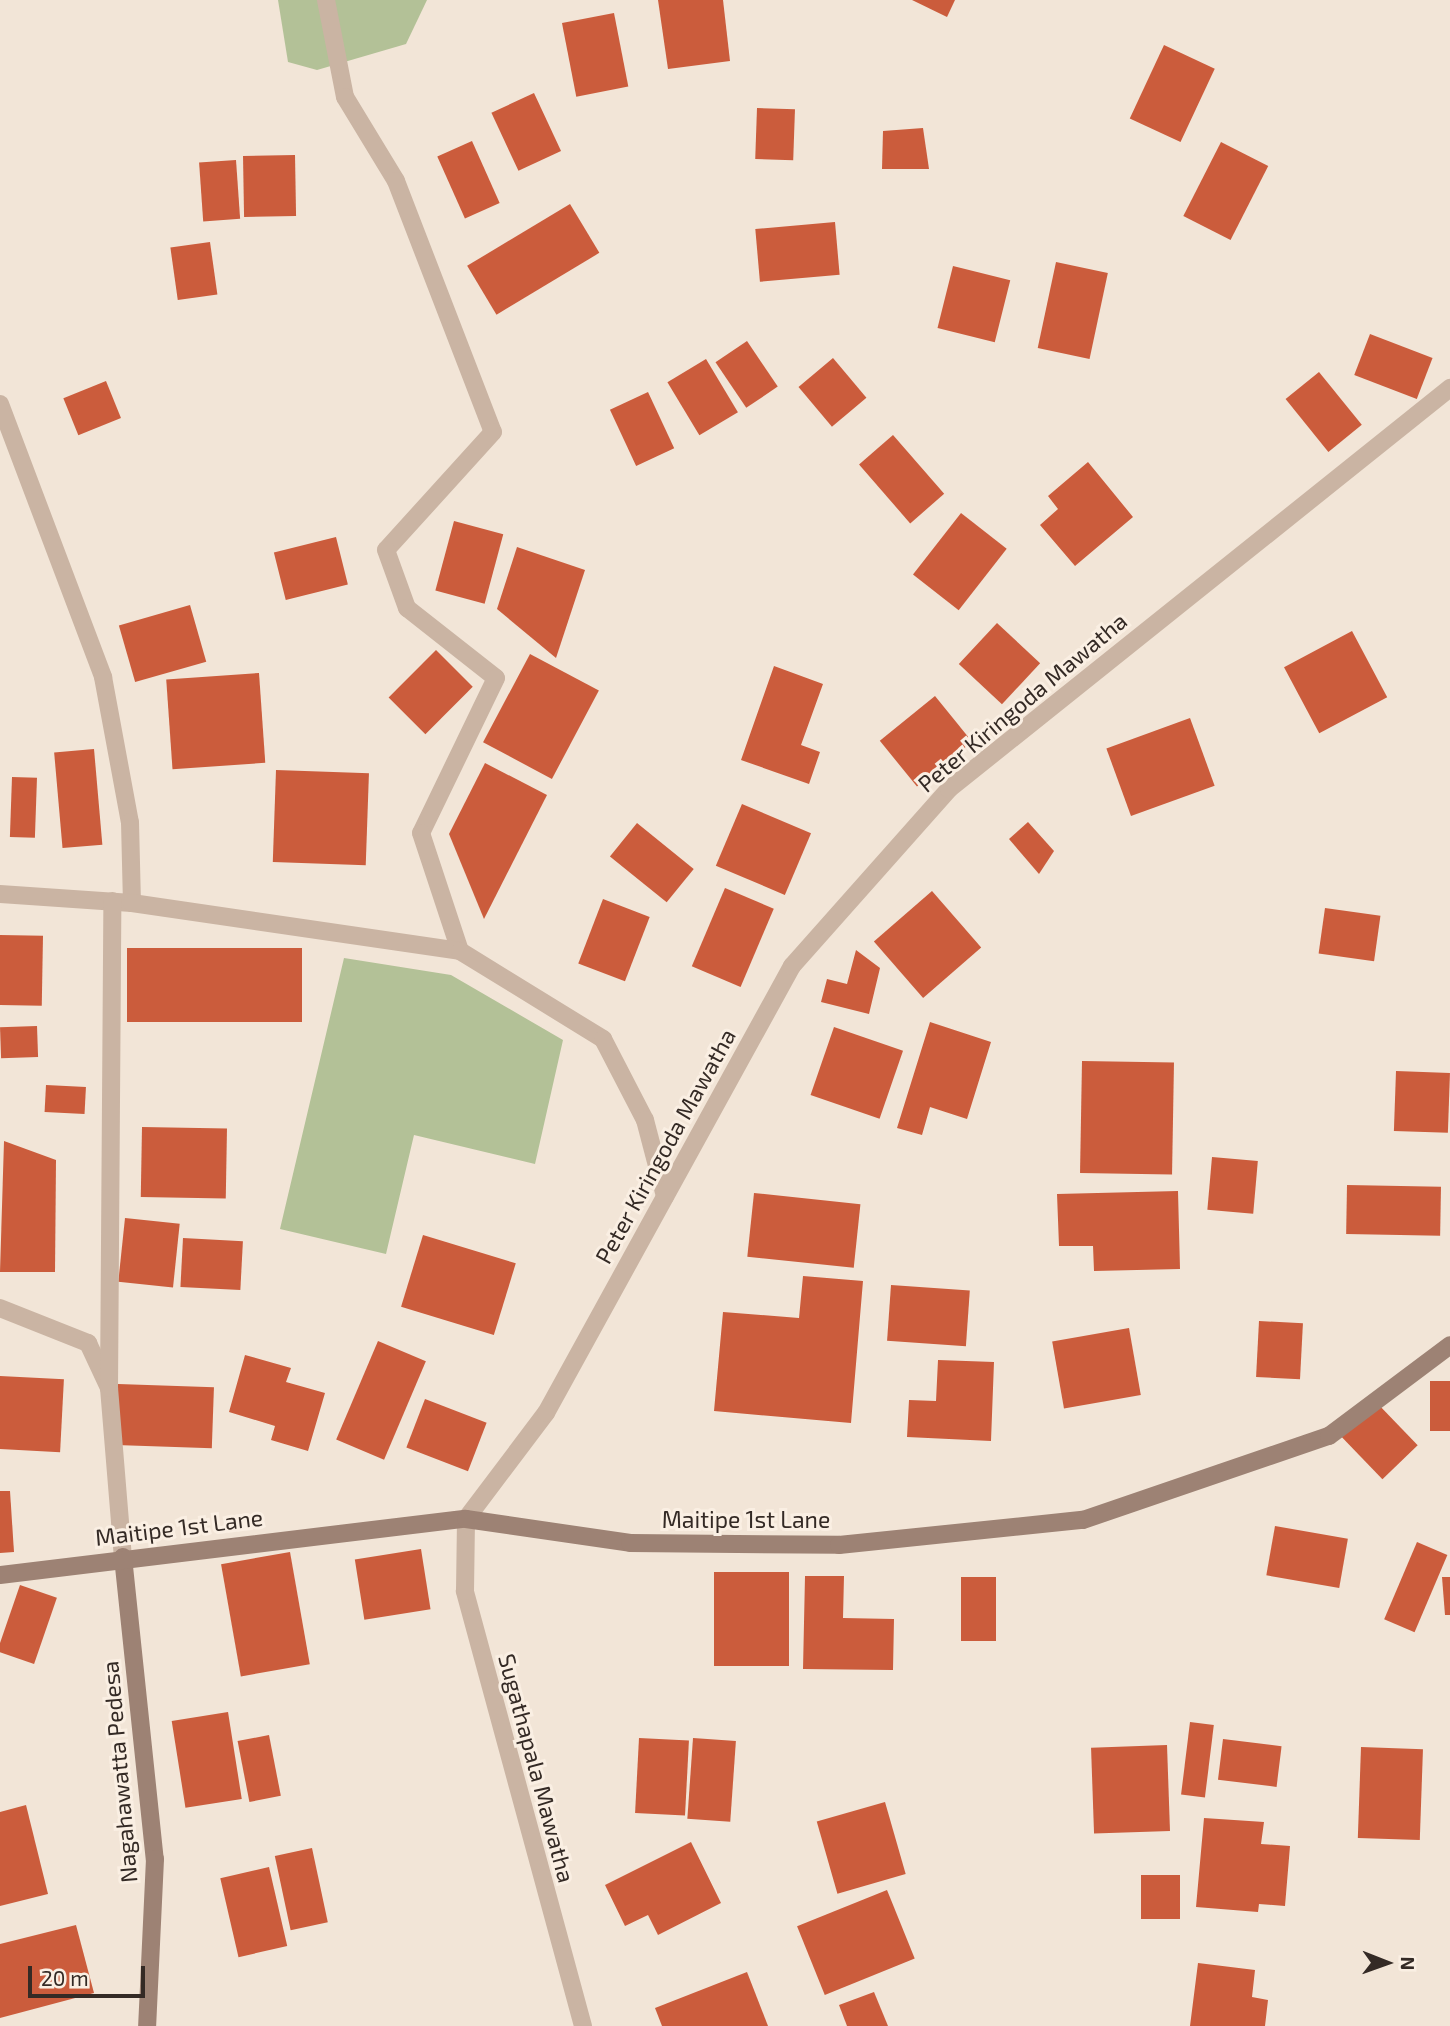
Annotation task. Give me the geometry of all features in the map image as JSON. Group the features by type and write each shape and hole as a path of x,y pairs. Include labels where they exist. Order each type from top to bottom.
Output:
{"street":[{"path":"326,0 345,97 396,181 493,432 386,550 407,608 496,678 421,833 460,951"},
{"name":"Peter Kiringoda Mawatha","path":"467,1519 546,1413 792,966 949,789 1450,388"},
{"path":"0,404 103,677 130,821 132,903"},
{"path":"0,894 132,903 460,951 603,1039 645,1120 665,1196"},
{"path":"112,901 109,1388 123,1557"},
{"path":"0,1308 88,1343 109,1388"},
{"name":"Maitipe 1st Lane","path":"0,1575 123,1557 467,1519 629,1543 839,1545 1083,1520 1328,1436 1450,1345"},
{"name":"Sugathapala Mawatha","path":"467,1519 465,1591 583,2026"},
{"name":"Nagahawatta Pedesa","path":"123,1557 155,1859 147,2026"}],"green space":[{"path":"278,0 427,0 406,44 317,70 288,62"},
{"path":"344,958 451,975 563,1040 535,1164 414,1135 386,1254 280,1229"}],"building":[{"path":"658,0 723,0 730,61 668,69"},
{"path":"912,0 955,0 947,17"},
{"path":"614,13 628,87 576,97 562,23"},
{"path":"1164,45 1215,69 1181,142 1130,118"},
{"path":"534,93 561,151 518,171 491,113"},
{"path":"757,108 795,109 793,160 755,159"},
{"path":"923,128 929,169 882,169 883,131"},
{"path":"472,141 500,203 465,219 437,156"},
{"path":"1221,142 1268,166 1231,240 1183,216"},
{"path":"295,155 296,216 244,217 243,156"},
{"path":"236,160 240,219 203,221 199,163"},
{"path":"570,204 599,253 496,315 467,266"},
{"path":"835,222 840,275 760,282 755,229"},
{"path":"210,242 217,294 178,300 170,248"},
{"path":"1056,262 1108,273 1090,359 1038,348"},
{"path":"953,266 1010,280 995,342 938,328"},
{"path":"1370,334 1433,358 1417,399 1354,375"},
{"path":"747,341 778,387 746,408 715,362"},
{"path":"833,358 866,398 832,427 799,387"},
{"path":"706,359 738,412 699,435 667,382"},
{"path":"1319,372 1362,425 1328,452 1286,399"},
{"path":"106,381 121,418 78,435 63,398"},
{"path":"648,392 674,448 636,466 610,410"},
{"path":"893,435 944,494 910,523 859,465"},
{"path":"1088,462 1133,517 1075,566 1040,525 1058,509 1048,496"},
{"path":"961,513 1007,549 959,610 913,574"},
{"path":"454,521 503,534 485,604 435,591"},
{"path":"336,537 348,585 286,600 274,552"},
{"path":"517,547 585,570 556,658 497,609"},
{"path":"190,605 206,662 135,682 119,625"},
{"path":"997,623 1040,663 1002,704 959,664"},
{"path":"1352,631 1387,697 1319,733 1284,667"},
{"path":"436,650 473,687 425,734 389,697"},
{"path":"530,654 599,691 552,779 483,742"},
{"path":"774,666 823,684 801,745 820,752 809,784 741,760"},
{"path":"259,673 265,763 173,769 166,679"},
{"path":"935,696 972,742 917,787 880,741"},
{"path":"1190,718 1215,786 1131,816 1106,748"},
{"path":"94,749 102,845 63,848 54,752"},
{"path":"485,763 547,795 484,919 449,834"},
{"path":"276,770 369,773 366,865 273,862"},
{"path":"12,777 37,778 35,838 10,837"},
{"path":"742,804 811,833 785,895 716,866"},
{"path":"1028,822 1054,851 1039,874 1009,839"},
{"path":"637,823 694,869 667,902 610,856"},
{"path":"725,888 774,909 741,987 692,966"},
{"path":"932,891 981,948 923,998 874,942"},
{"path":"603,899 650,917 625,981 578,963"},
{"path":"1325,908 1380,916 1374,961 1319,954"},
{"path":"0,935 43,936 42,1006 0,1005"},
{"path":"127,948 302,948 302,1022 127,1022"},
{"path":"856,950 880,968 869,1014 821,1002 827,979 847,984"},
{"path":"930,1022 991,1042 967,1119 930,1107 922,1135 897,1128"},
{"path":"37,1026 38,1057 1,1058 0,1027"},
{"path":"834,1027 903,1051 880,1119 811,1095"},
{"path":"1082,1061 1174,1063 1172,1175 1080,1173"},
{"path":"1396,1071 1450,1073 1448,1133 1394,1131"},
{"path":"46,1085 86,1087 85,1114 45,1112"},
{"path":"142,1127 227,1128 226,1198 141,1197"},
{"path":"4,1141 56,1160 55,1272 0,1272"},
{"path":"1212,1157 1258,1161 1253,1214 1207,1210"},
{"path":"1347,1185 1441,1187 1440,1236 1346,1234"},
{"path":"1178,1191 1180,1269 1094,1271 1093,1246 1059,1246 1057,1194"},
{"path":"754,1193 860,1204 854,1268 747,1257"},
{"path":"125,1218 180,1224 173,1287 118,1282"},
{"path":"423,1235 516,1263 494,1335 401,1307"},
{"path":"183,1238 243,1241 240,1290 180,1287"},
{"path":"803,1276 863,1281 851,1423 714,1411 723,1312 799,1318"},
{"path":"891,1285 970,1291 966,1346 887,1341"},
{"path":"1259,1321 1303,1323 1300,1379 1256,1377"},
{"path":"1129,1328 1141,1395 1064,1409 1052,1342"},
{"path":"378,1341 426,1361 384,1460 336,1439"},
{"path":"245,1355 291,1368 286,1382 325,1393 308,1451 271,1440 275,1426 229,1412"},
{"path":"938,1360 994,1362 991,1441 907,1437 909,1400 936,1401"},
{"path":"0,1376 64,1379 60,1452 0,1449"},
{"path":"1430,1381 1450,1381 1450,1431 1430,1431"},
{"path":"118,1384 214,1387 212,1448 116,1445"},
{"path":"425,1399 487,1423 468,1471 406,1448"},
{"path":"1376,1402 1418,1445 1382,1479 1341,1436"},
{"path":"0,1491 10,1491 14,1552 0,1553"},
{"path":"1275,1526 1348,1539 1339,1588 1266,1575"},
{"path":"1417,1542 1447,1555 1415,1632 1384,1619"},
{"path":"421,1549 431,1609 364,1620 355,1559"},
{"path":"290,1552 310,1664 241,1676 221,1564"},
{"path":"714,1572 789,1572 789,1666 714,1666"},
{"path":"805,1576 844,1576 843,1618 894,1619 893,1670 803,1669"},
{"path":"961,1577 996,1577 996,1641 961,1641"},
{"path":"1442,1577 1450,1577 1450,1615 1445,1615"},
{"path":"20,1585 57,1598 34,1664 0,1652 0,1643"},
{"path":"228,1712 242,1799 185,1808 172,1721"},
{"path":"1190,1722 1214,1725 1205,1797 1181,1794"},
{"path":"269,1735 281,1796 249,1802 238,1741"},
{"path":"639,1738 689,1741 685,1816 635,1813"},
{"path":"693,1738 736,1741 730,1822 687,1819"},
{"path":"1223,1739 1282,1746 1277,1787 1218,1780"},
{"path":"1167,1745 1170,1831 1094,1834 1091,1748"},
{"path":"1361,1747 1423,1749 1420,1840 1358,1838"},
{"path":"885,1802 906,1874 837,1894 817,1822"},
{"path":"26,1805 48,1894 0,1906 0,1812"},
{"path":"1204,1818 1264,1822 1261,1844 1290,1846 1285,1906 1259,1904 1258,1912 1196,1907"},
{"path":"691,1842 721,1903 658,1935 648,1915 625,1926 605,1885"},
{"path":"312,1848 328,1922 291,1930 275,1856"},
{"path":"269,1867 287,1946 239,1957 220,1878"},
{"path":"1141,1875 1180,1875 1180,1919 1141,1919"},
{"path":"887,1890 915,1959 825,1995 797,1926"},
{"path":"76,1925 94,1993 0,2018 0,1944"},
{"path":"1198,1963 1255,1970 1252,1997 1268,2000 1265,2026 1190,2026"},
{"path":"747,1972 768,2026 662,2026 655,2008"},
{"path":"874,1992 888,2026 847,2026 839,2005"}]}
